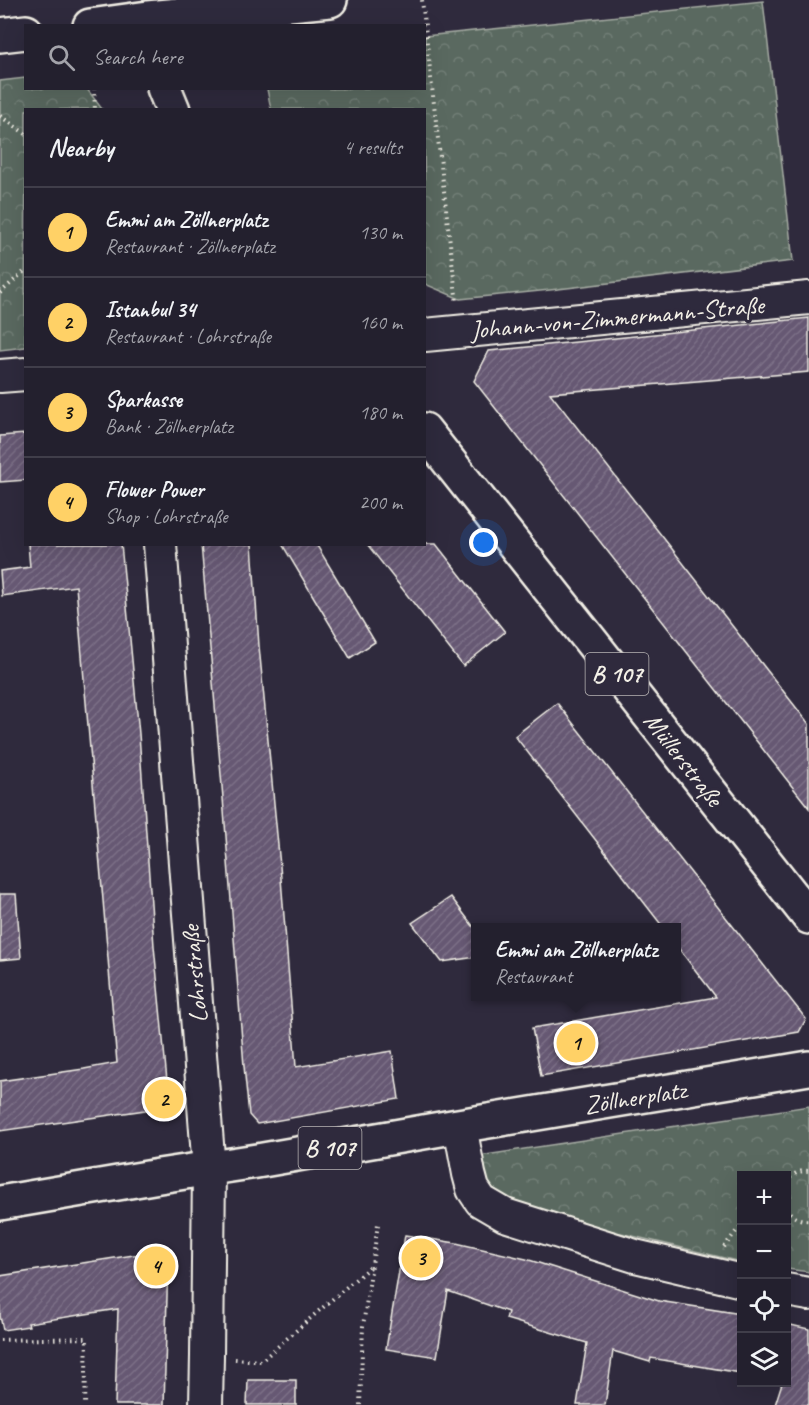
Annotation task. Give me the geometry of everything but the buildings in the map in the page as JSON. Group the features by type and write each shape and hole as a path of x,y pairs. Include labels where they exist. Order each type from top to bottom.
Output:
{"main road":[{"path":"101,24 148,15 330,0"},
{"path":"0,35 24,32"},
{"path":"165,90 172,108"},
{"name":"Müllerstraße","path":"426,433 809,917"},
{"name":"Zöllnerplatz","path":"209,1169 809,1068"},
{"name":"B 107","path":"0,1203 209,1169"}],"street":[{"name":"Johann-von-Zimmermann-Straße","path":"426,335 809,298"},
{"path":"0,376 24,374"},
{"name":"Lohrstraße","path":"160,546 209,1169 206,1405"},
{"path":"460,1126 468,1174 473,1189 481,1202 504,1215 635,1256 737,1280"},
{"path":"791,1291 809,1294"}],"path":[{"path":"422,0 425,24"},
{"path":"426,35 460,332"},
{"path":"94,90 95,108"},
{"path":"0,116 24,133"},
{"path":"0,293 24,272"},
{"path":"791,1176 809,1171"},
{"path":"791,1213 795,1217 809,1220"},
{"path":"360,1405 363,1326 378,1224"},
{"path":"207,1356 261,1361 372,1265"},
{"path":"0,1340 87,1338 85,1405"}],"green space":[{"path":"763,1 793,261 460,299 426,284 426,108 271,108 267,90 426,90 426,36"},
{"path":"24,78 24,90 88,90 101,108 24,108 24,347 0,350 0,81"},
{"path":"809,1106 809,1272 791,1270 791,1171 737,1171 737,1261 566,1220 495,1198 472,1157"}],"place":[{"name":"Emmi am Zöllnerplatz","path":"576,1043"},
{"name":"Istanbul 34","path":"164,1099"},
{"name":"Sparkasse","path":"421,1258"},
{"name":"Flower Power","path":"156,1266"}]}
